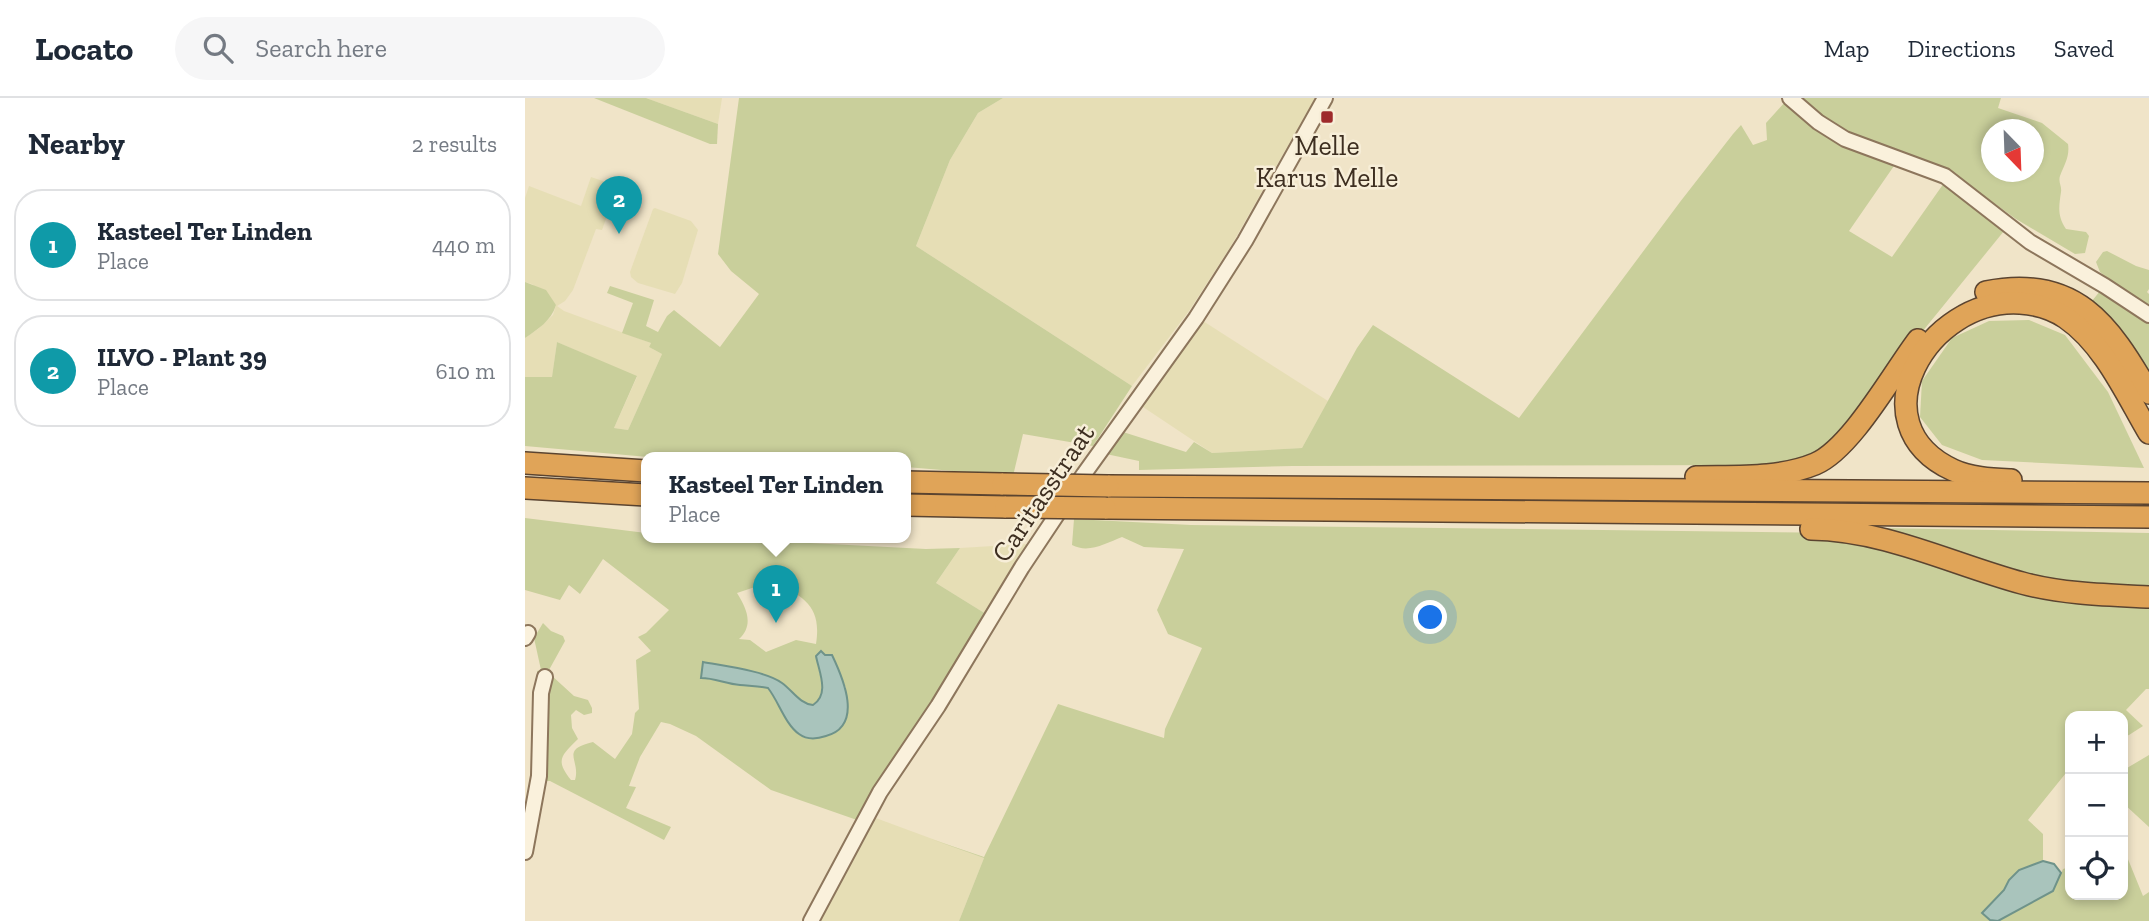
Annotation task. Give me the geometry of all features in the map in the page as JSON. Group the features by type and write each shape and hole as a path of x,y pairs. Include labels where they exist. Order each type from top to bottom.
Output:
{"highway":[{"path":"1648,491 1692,477 1770,474 1816,464 1836,450 1852,433 1908,353 1939,316 1971,298 2004,288 2044,290 2060,295 2091,313 2116,340 2149,393"},
{"path":"2149,433 2115,375 2081,330 2052,310 2029,304 1986,305 1962,315 1930,344 1914,369 1907,390 1906,405 1913,431 1922,447 1954,471 2000,480 2149,482"},
{"path":"525,463 641,471"},
{"path":"911,482 1648,491 2149,493"},
{"path":"525,488 641,495"},
{"path":"911,505 2149,517"},
{"path":"1128,508 1188,519 1838,529 1871,535 2033,586 2071,592 2149,597"}],"street":[{"name":"Caritasstraat","path":"811,921 880,792 938,706 1022,567 1084,474 1196,318 1245,241 1325,98"},
{"path":"1790,98 1818,122 1845,139 1945,176 2030,242 2149,315"},
{"path":"525,852 539,776 541,693 545,677"}],"shaded area":[{"path":"646,98 722,98 718,124"},
{"path":"1003,98 1315,98 1231,246 1189,311 1132,386 916,246 950,160 978,113"},
{"path":"591,177 618,186 602,230 596,229 573,290 565,301 557,306 651,343 649,347 662,354 628,430 614,428 637,377 557,342 552,378 525,377 525,338 553,315 556,305 532,284 525,282 525,198 529,186 581,206"},
{"path":"655,208 691,221 698,230 682,283 675,294 638,283 631,277 630,272"},
{"path":"1203,321 1328,401 1302,448 1212,453 1140,405"},
{"path":"1028,544 986,614 936,583 960,548"},
{"path":"873,817 984,858 959,921 820,921"}],"green space":[{"path":"594,98 646,98 718,124 717,144 710,144"},
{"path":"739,98 1003,98 978,113 950,160 916,246 1132,386 1093,446 1023,434 1013,476 911,467 911,452 641,452 641,456 525,446 525,377 552,377 557,342 637,376 614,428 628,430 662,354 649,347 651,343 622,333 633,303 607,293 610,286 654,300 646,326 658,332 667,316 674,310 720,347 759,294 731,271 718,254"},
{"path":"1798,98 2001,98 1998,108 2030,119 1981,119 1981,182 2044,182 2044,125 2068,144 2060,178 2060,215 2066,229 2086,232 2089,236 2085,253 2075,254 1936,166 1852,136 1832,125"},
{"path":"1785,102 1813,125 1896,163 1849,231 1892,257 1944,183 2004,231 1827,449 1788,465 1292,466 1139,470 1139,461 1106,454 1123,432 1186,452 1194,442 1212,453 1302,448 1357,348 1373,325 1519,418 1733,134 1741,125 1753,145 1767,140 1766,123"},
{"path":"2107,251 2149,270 2149,306 2100,272 2096,262 2103,252"},
{"path":"525,282 546,290 556,305 547,320 525,338"},
{"path":"2100,291 2149,324 2149,371 2114,320 2092,301"},
{"path":"2029,320 2065,335 2108,392 2144,468 1982,460 1942,445 1920,417 1922,381 1952,338 1989,321"},
{"path":"525,518 641,532 641,543 810,543 926,549 960,548 936,583 986,614 938,693 873,788 857,820 771,790 696,736 661,722 640,757 629,786 636,787 626,808 671,827 664,840 550,781 542,781 549,712 537,671 541,670 534,638 543,623 551,631 563,636 565,641 549,670 551,675 574,696 588,700 592,708 592,713 584,715 576,710 571,715 572,728 578,739 564,754 562,763 571,780 575,780 573,757 577,748 593,742 615,759 632,734 635,713 639,709 636,660 651,651 638,637 646,633 669,610 603,559 580,594 569,585 560,600 525,590","holes":["773,581 794,592 813,612 816,620 816,644 796,640 766,652 750,640 739,639 748,623 744,605 737,593","832,655 846,688 829,736 808,738 798,734 768,688 701,678 703,662 745,670 776,679 800,700 813,705 822,691 817,662"]},
{"path":"1074,519 1191,525 1848,533 1886,544 1983,582 2058,602 2149,608 2149,689 2146,689 2127,711 2065,711 2065,774 2028,820 2043,834 2043,861 2019,870 1982,913 1990,920 1996,921 959,921 984,858 931,839 984,857 1058,704 1164,738 1165,729 1202,648 1168,634 1157,610 1184,549 1144,547 1122,537 1097,547 1072,545"},
{"path":"1881,528 2149,533 2149,588 2085,586 2030,578"},
{"path":"2128,712 2143,726 2128,735"},
{"path":"2149,755 2149,827 2128,808 2128,767"},
{"path":"2128,859 2143,896 2149,892 2149,921 1998,921 2053,891 2063,869 2065,900 2128,900"}],"water":[{"path":"821,651 825,655 832,655 847,700 845,722 838,731 823,737 805,737 794,730 768,688 701,678 703,662 756,672 775,679 800,700 813,705 822,689 816,656"},
{"path":"2043,861 2054,864 2061,873 2053,891 1998,921 1990,920 1982,913 2019,870"}],"place":[{"name":"Melle Karus Melle","path":"1327,117"},
{"name":"ILVO - Plant 39","path":"619,234"},
{"name":"Kasteel Ter Linden","path":"776,623"}]}
